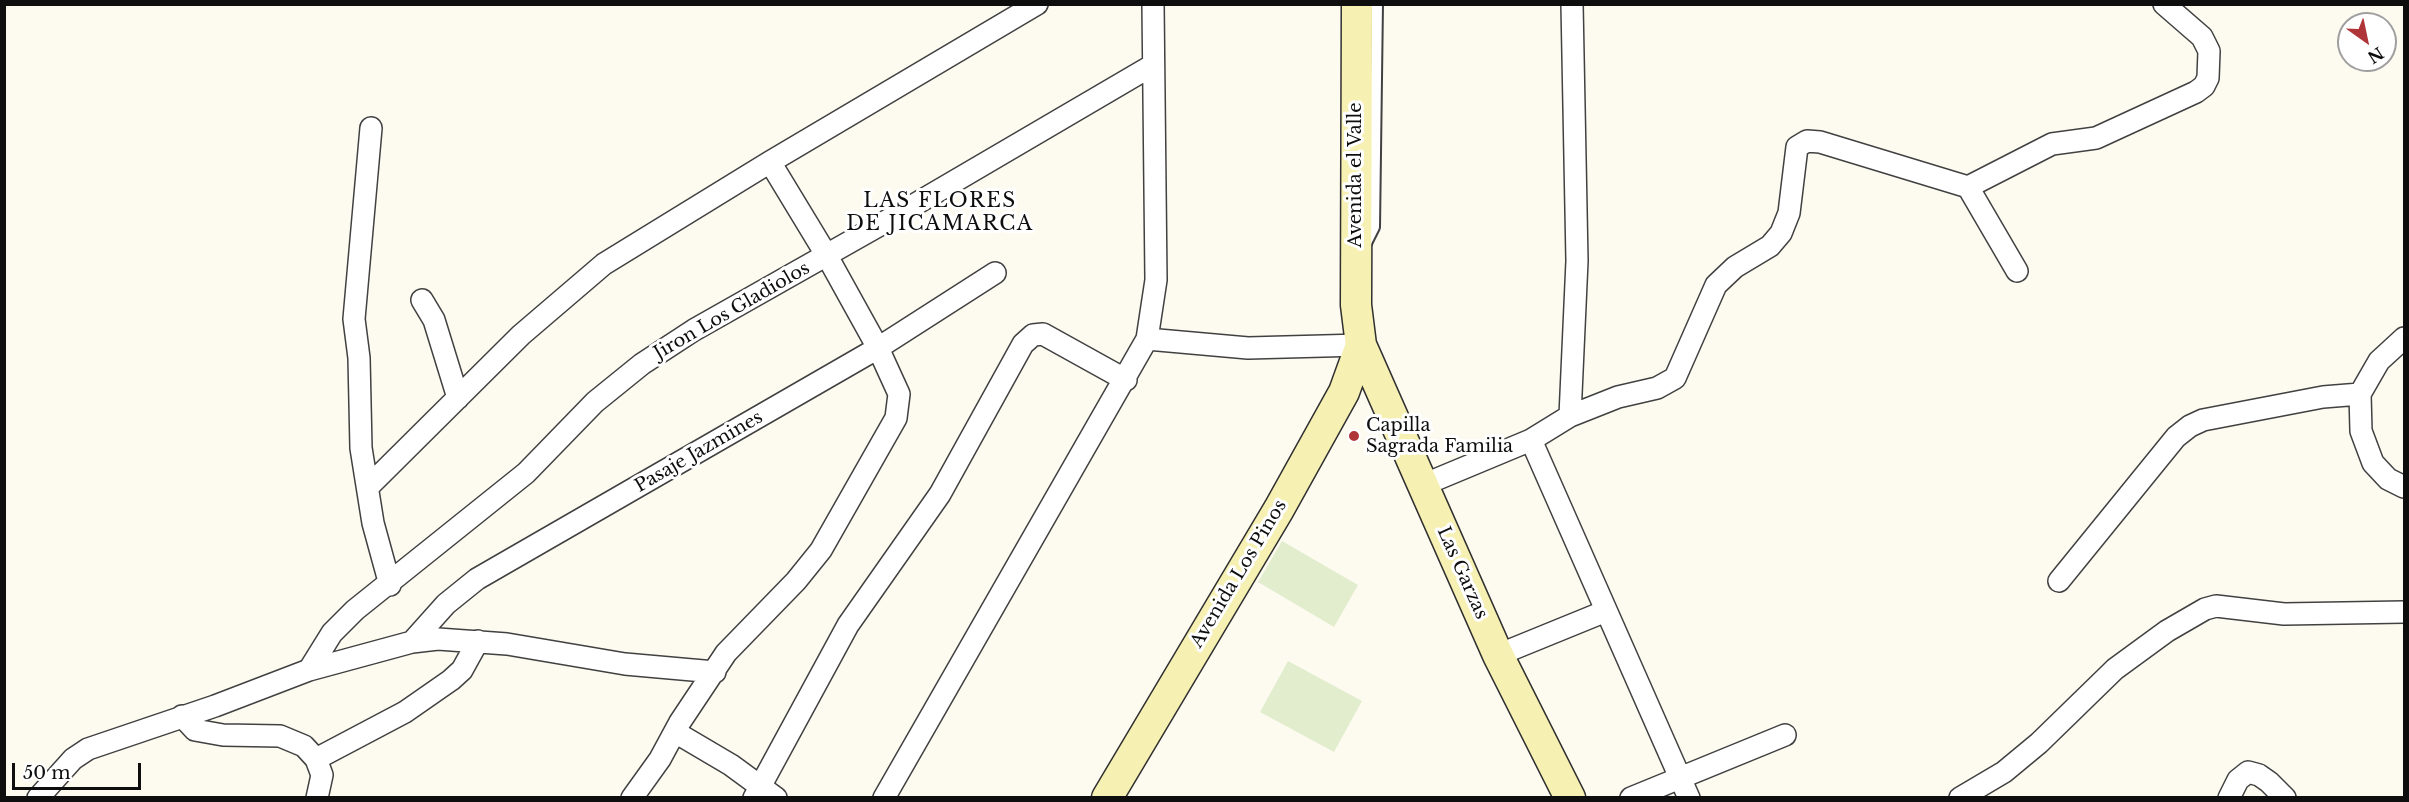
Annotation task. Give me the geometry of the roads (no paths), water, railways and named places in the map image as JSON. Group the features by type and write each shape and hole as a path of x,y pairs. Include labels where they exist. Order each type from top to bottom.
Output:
{"street":[{"path":"369,486 521,335 604,264 1036,4"},
{"path":"885,798 1126,380 1147,339 1156,280 1153,4"},
{"name":"Avenida el Valle","path":"1357,4 1356,306 1361,345"},
{"path":"1570,416 1577,261 1572,4"},
{"path":"1968,187 2052,144 2096,138 2204,86 2210,66 2209,51 2202,37 2164,4"},
{"name":"Jiron Los Gladiolos","path":"309,670 332,633 355,610 390,585 526,473 595,402 642,364 694,330 827,256 1153,65"},
{"path":"371,128 354,319 359,358 362,448 374,523 390,585"},
{"path":"1423,485 1531,440 1570,416 1618,397 1657,388 1675,378 1716,285 1735,267 1770,246 1781,233 1789,213 1797,147 1807,141 1820,142 1968,187 2017,271"},
{"path":"632,798 660,759 726,653 796,581 821,550 896,418 899,394 878,348 827,256 770,162"},
{"name":"Pasaje Jazmines","path":"412,642 446,604 477,579 878,348 996,273"},
{"path":"422,300 434,320 458,398"},
{"path":"675,732 764,794 848,625 940,494 1023,344 1033,335 1043,334 1126,380"},
{"path":"2404,338 2379,361 2360,394 2361,432 2373,463 2388,479 2404,487"},
{"path":"1147,339 1248,348 1361,345"},
{"name":"Las Garzas","path":"1361,345 1498,655 1570,798"},
{"name":"Avenida Los Pinos","path":"1107,798 1284,499 1344,392 1361,345"},
{"path":"2059,581 2176,437 2190,426 2203,420 2323,397 2360,394"},
{"path":"1531,440 1689,798"},
{"path":"1969,796 2004,772 2039,743 2115,669 2168,631 2205,609 2216,606 2284,614 2404,612"},
{"path":"1498,655 1606,612"},
{"path":"38,798 80,753 215,706 309,670 412,642 438,639 478,641 625,664 715,672"},
{"path":"316,759 405,712 451,680 462,670 478,641"},
{"path":"182,716 195,730 223,735 280,736 304,746 316,759 321,775 317,798"},
{"path":"1631,798 1785,735"},
{"path":"2229,798 2238,780 2248,772 2259,775 2270,782 2285,798"}],"lane":[{"path":"1356,261 1374,227 1377,4"}],"place":[{"name":"Capilla Sagrada Familia","path":"1354,436"}],"district":[{"name":"LAS FLORES DE JICAMARCA","path":"940,212"}]}
